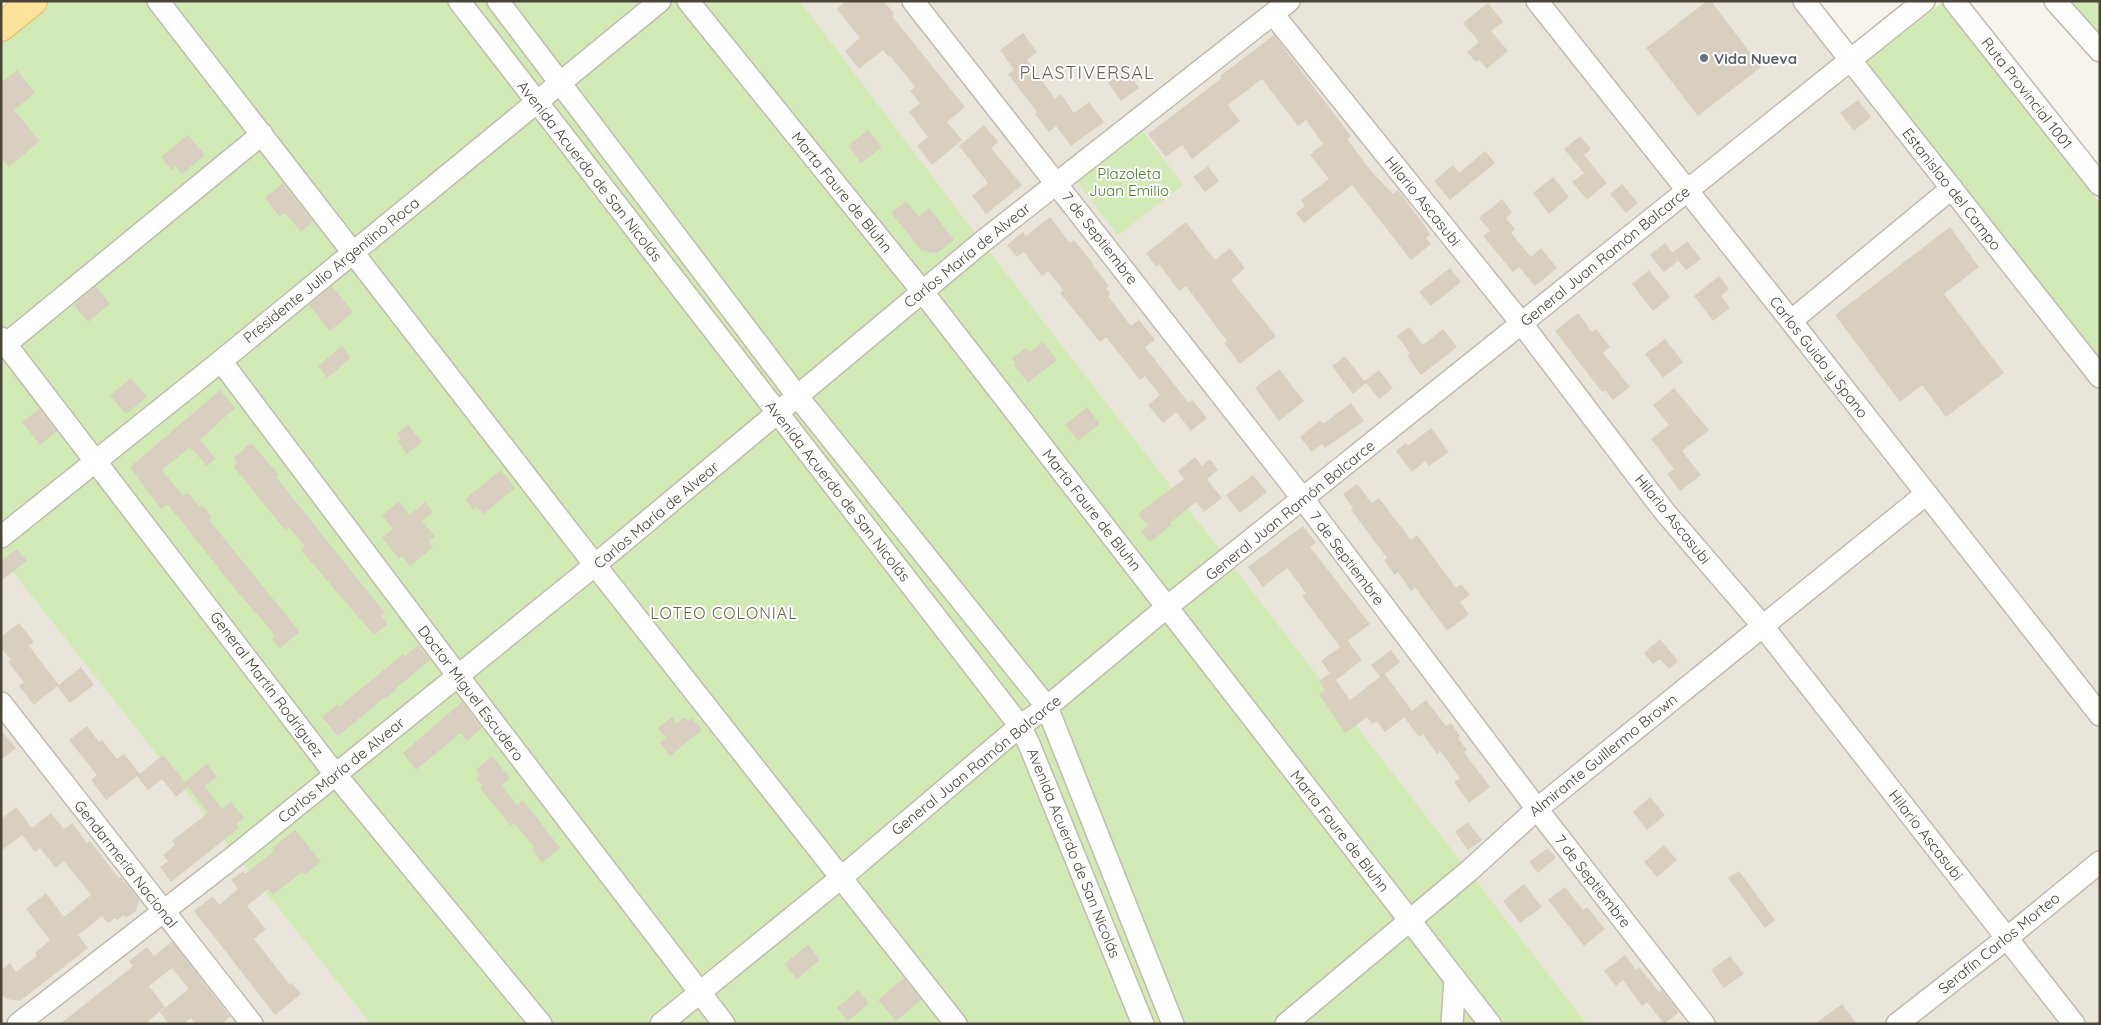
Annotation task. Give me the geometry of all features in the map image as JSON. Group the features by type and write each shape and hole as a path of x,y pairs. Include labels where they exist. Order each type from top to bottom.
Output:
{"main road":[{"path":"1,27 27,3"}],"street":[{"path":"158,1 595,565 956,1024"},
{"name":"Avenida Acuerdo de San Nicolás","path":"459,1 1020,726 1030,744 1143,1024"},
{"name":"Avenida Acuerdo de San Nicolás","path":"498,1 798,396 1047,707 1173,1024"},
{"name":"Presidente Julio Argentino Roca","path":"1,537 221,361 660,1"},
{"name":"Marta Faure de Bluhn","path":"688,1 922,291 1490,1024"},
{"name":"7 de Septiembre","path":"913,1 1303,499 1537,809 1704,1024"},
{"name":"Carlos Guido y Spano","path":"1537,1 2100,715"},
{"name":"Estanislao del Campo","path":"1804,1 1849,61 1952,188 2100,377"},
{"name":"General Juan Ramón Balcarce","path":"661,1024 842,877 1020,726 1047,707 1167,607 1924,1"},
{"name":"Ruta Provincial 1001","path":"1954,1 2100,185"},
{"path":"2054,1 2100,51"},
{"name":"Carlos María de Alvear","path":"18,1024 163,911 595,565 922,291 1056,182 1281,8"},
{"name":"Hilario Ascasubi","path":"1281,8 1664,510 1762,625 2074,1024"},
{"path":"4,341 262,134"},
{"path":"1791,321 1952,188"},
{"name":"General Martín Rodríguez","path":"4,341 97,460 335,774 541,1024"},
{"name":"Doctor Miguel Escudero","path":"221,361 458,676 724,1024"},
{"name":"Almirante Guillermo Brown","path":"1286,1024 1470,870 1537,809 1926,494"},
{"name":"Gendarmería Nacional","path":"1,703 252,1024"},
{"name":"Serafín Carlos Morteo","path":"1898,1024 2100,862"},
{"path":"1452,1024 1455,979"}],"shaded area":[{"path":"800,1 1804,1 2100,377 2100,1024 1587,1024 982,242"},
{"path":"1,557 236,855 371,1024 1,1024"}],"green space":[{"path":"33,1 800,1 982,242 1587,1024 371,1024 1,557 1,27"},
{"path":"1944,1 2100,203 2100,360 1866,61"},
{"path":"2064,1 2100,1 2100,40"},
{"name":"Plazoleta Juan Emilio","path":"1141,129 1183,185 1118,235 1075,179"}],"building":[{"path":"846,1 884,1 894,14 892,16 965,107 947,122 962,140 932,165 917,146 928,137 909,112 920,103 910,91 915,87 883,50 859,69 845,51 860,38 837,9"},
{"name":"Vida Nueva","path":"1707,1 1711,1 1761,67 1698,116 1646,48"},
{"path":"1488,3 1503,22 1491,31 1508,51 1487,69 1479,60 1476,62 1467,52 1479,42 1463,23"},
{"path":"1023,33 1037,52 1027,60 1055,99 1061,94 1074,113 1089,102 1104,122 1071,146 1056,126 1049,132 1035,114 1037,112 1008,74 1014,70 1000,50"},
{"path":"1274,35 1351,136 1347,139 1371,171 1393,194 1398,190 1426,228 1430,235 1426,238 1431,244 1411,260 1352,185 1304,223 1296,213 1305,206 1301,200 1329,179 1310,155 1323,144 1306,120 1298,126 1262,79 1228,105 1240,121 1192,159 1182,145 1166,157 1148,134 1222,78 1220,76"},
{"path":"1126,69 1139,88 1121,101 1108,83"},
{"path":"17,70 35,93 14,110 40,141 9,167 1,157 1,83"},
{"path":"1858,100 1871,117 1854,131 1840,113"},
{"path":"984,125 998,142 991,148 1022,185 986,214 972,196 988,183 959,146"},
{"path":"868,130 882,147 861,163 848,146"},
{"path":"188,135 205,155 182,174 176,166 172,170 161,157"},
{"path":"1580,136 1591,149 1584,155 1607,183 1587,200 1572,182 1584,173 1564,149"},
{"path":"1485,151 1495,163 1450,200 1434,181 1453,165 1459,173"},
{"path":"1208,166 1219,181 1205,192 1193,177"},
{"path":"1553,177 1569,197 1549,214 1533,193"},
{"path":"283,183 313,222 301,232 285,213 280,217 265,198"},
{"path":"1622,184 1638,203 1626,213 1610,194"},
{"path":"1502,199 1512,212 1506,218 1515,229 1511,233 1531,257 1541,248 1557,268 1535,286 1519,267 1513,272 1483,236 1490,231 1479,218"},
{"path":"906,201 919,217 929,208 954,240 937,253 922,251 891,213"},
{"path":"1050,217 1070,243 1074,240 1094,265 1109,286 1106,288 1110,294 1108,296 1131,326 1139,320 1155,340 1145,347 1188,402 1192,400 1207,418 1191,431 1176,412 1163,423 1148,405 1160,395 1145,376 1140,380 1106,337 1100,342 1060,293 1063,290 1048,271 1042,276 1024,252 1017,257 1007,245 1023,232 1026,236"},
{"path":"1186,222 1215,260 1230,248 1245,268 1231,280 1276,336 1240,364 1224,343 1227,341 1186,286 1179,291 1159,264 1156,267 1146,253"},
{"path":"1950,227 1979,267 1944,294 2004,373 1946,417 1922,385 1900,402 1835,315"},
{"path":"1687,241 1701,259 1686,270 1672,253"},
{"path":"1665,243 1678,261 1664,272 1650,255"},
{"path":"1450,268 1461,282 1431,306 1419,292"},
{"path":"1649,270 1670,297 1653,311 1632,284"},
{"path":"1719,276 1729,289 1721,296 1730,308 1713,321 1694,296"},
{"path":"96,286 110,304 88,322 74,305"},
{"path":"332,286 353,312 330,331 309,305"},
{"path":"1578,313 1592,332 1596,329 1610,347 1603,353 1630,387 1613,400 1605,390 1602,392 1555,331"},
{"path":"1409,327 1423,345 1443,329 1457,347 1421,375 1407,356 1410,353 1397,336"},
{"path":"1665,339 1683,362 1663,378 1645,354"},
{"path":"1043,342 1057,360 1028,383 1014,365 1016,364 1012,358 1026,348 1030,352"},
{"path":"342,346 351,358 327,378 318,366"},
{"path":"1345,356 1364,381 1379,370 1393,388 1379,399 1366,383 1353,394 1332,366"},
{"path":"1279,369 1304,401 1279,421 1255,388"},
{"path":"131,378 147,397 126,414 110,395"},
{"path":"1674,388 1709,430 1682,451 1701,475 1680,491 1667,474 1674,469 1651,439 1669,425 1653,405"},
{"path":"220,390 235,408 200,440 216,459 207,466 190,447 162,470 183,496 188,493 200,507 202,505 212,518 209,520 300,632 280,648 272,639 274,636 271,630 234,588 187,528 167,504 161,509 130,467"},
{"path":"1351,403 1364,421 1325,448 1322,444 1312,452 1300,437 1320,420 1323,424"},
{"path":"1087,407 1100,424 1078,441 1065,425"},
{"path":"39,409 57,431 40,445 22,422"},
{"path":"408,425 422,442 407,454 398,442 401,439 397,434"},
{"path":"1431,428 1449,452 1429,466 1425,461 1412,472 1396,451 1406,443 1408,446"},
{"path":"251,443 279,475 276,477 385,613 381,616 388,624 374,635 301,550 305,546 289,527 285,530 233,466 237,463 233,458"},
{"path":"1195,457 1202,466 1210,459 1218,470 1207,479 1222,498 1204,512 1196,502 1150,542 1141,531 1148,526 1138,514 1184,479 1178,471"},
{"path":"501,470 515,488 483,514 477,507 473,510 465,499"},
{"path":"1253,475 1267,492 1240,513 1226,495"},
{"path":"1357,484 1372,503 1379,498 1411,540 1417,535 1456,588 1461,584 1470,595 1460,602 1469,614 1447,631 1415,587 1411,591 1398,572 1395,575 1384,560 1387,558 1351,510 1353,508 1343,494"},
{"path":"399,501 410,515 425,502 433,512 422,521 435,536 429,541 433,547 410,566 402,556 399,559 382,538 393,529 382,515"},
{"path":"1303,526 1316,543 1310,547 1370,624 1340,647 1302,596 1306,593 1287,568 1263,587 1248,567"},
{"path":"17,549 27,561 1,581 1,561"},
{"path":"19,623 34,642 29,646 59,685 81,667 94,685 70,703 57,686 34,705 19,686 24,682 8,662 11,660 1,648 1,637"},
{"path":"1660,639 1678,661 1669,669 1660,659 1653,664 1644,653"},
{"path":"1348,641 1362,660 1336,680 1350,700 1380,677 1371,665 1391,650 1400,662 1385,674 1412,711 1385,732 1377,721 1372,724 1367,717 1345,733 1319,694 1325,690 1319,681 1330,673 1321,661"},
{"path":"418,645 430,660 395,689 386,699 385,697 338,736 322,717 338,704 340,706 403,654 405,656"},
{"path":"1426,700 1446,726 1451,723 1460,736 1458,738 1467,750 1464,752 1490,787 1469,803 1454,782 1460,778 1440,751 1437,754 1423,734 1419,737 1404,717"},
{"path":"462,702 482,728 467,741 460,733 416,770 403,753"},
{"path":"672,717 677,723 685,717 688,721 692,718 702,730 670,756 660,743 666,738 658,728"},
{"path":"87,726 99,742 102,740 117,759 124,754 140,774 106,800 91,780 97,775 69,740"},
{"path":"1,730 16,748 1,760"},
{"path":"163,755 185,782 207,764 217,777 205,786 222,809 231,802 244,818 236,824 239,828 171,882 160,867 168,861 163,855 175,845 172,841 208,813 188,787 176,797 162,779 148,790 137,776"},
{"path":"492,756 510,778 502,785 517,805 523,800 560,848 542,863 532,849 534,847 514,823 511,826 480,788 483,786 476,778 480,775 476,770"},
{"path":"1650,797 1665,815 1647,830 1633,812"},
{"path":"16,807 32,828 51,813 64,829 72,823 87,843 90,841 139,900 136,911 126,918 124,915 108,923 102,916 78,935 88,948 20,1001 6,999 1,993 1,970 10,963 16,972 37,956 35,953 50,940 26,909 46,893 64,917 91,895 64,861 56,868 40,848 35,852 22,835 1,851 1,819"},
{"path":"1468,822 1482,840 1468,850 1455,832"},
{"path":"295,830 321,862 305,875 302,872 273,895 268,889 247,906 266,929 254,939 290,985 292,983 301,994 275,1015 194,911 213,896 219,905 238,889 231,880 243,871 245,874 274,851 272,848"},
{"path":"1664,845 1677,860 1657,877 1644,862"},
{"path":"1548,848 1556,858 1538,873 1529,862"},
{"path":"1739,871 1775,920 1765,928 1728,878"},
{"path":"1524,884 1542,907 1520,923 1503,901"},
{"path":"1565,887 1583,910 1587,907 1605,929 1584,946 1548,900"},
{"path":"172,941 230,1017 222,1024 196,1024 191,1018 184,1024 169,1024 160,1012 189,989 172,968 149,986 165,1007 145,1024 60,1024 133,966 129,961 147,947 154,956"},
{"path":"808,945 820,960 797,979 784,964"},
{"path":"1625,955 1636,970 1639,967 1659,992 1662,990 1679,1012 1664,1024 1647,1002 1642,1006 1623,980 1616,986 1604,971"},
{"path":"1730,956 1744,974 1724,988 1711,970"},
{"path":"904,978 921,1000 896,1021 878,1000"},
{"path":"858,990 869,1003 848,1021 837,1008"},
{"path":"1842,1004 1857,1024 1815,1024"}],"place":[{"name":"Vida Nueva","path":"1704,58"}],"district":[{"name":"PLASTIVERSAL","path":"1087,72"},
{"name":"LOTEO COLONIAL","path":"724,613"}]}
